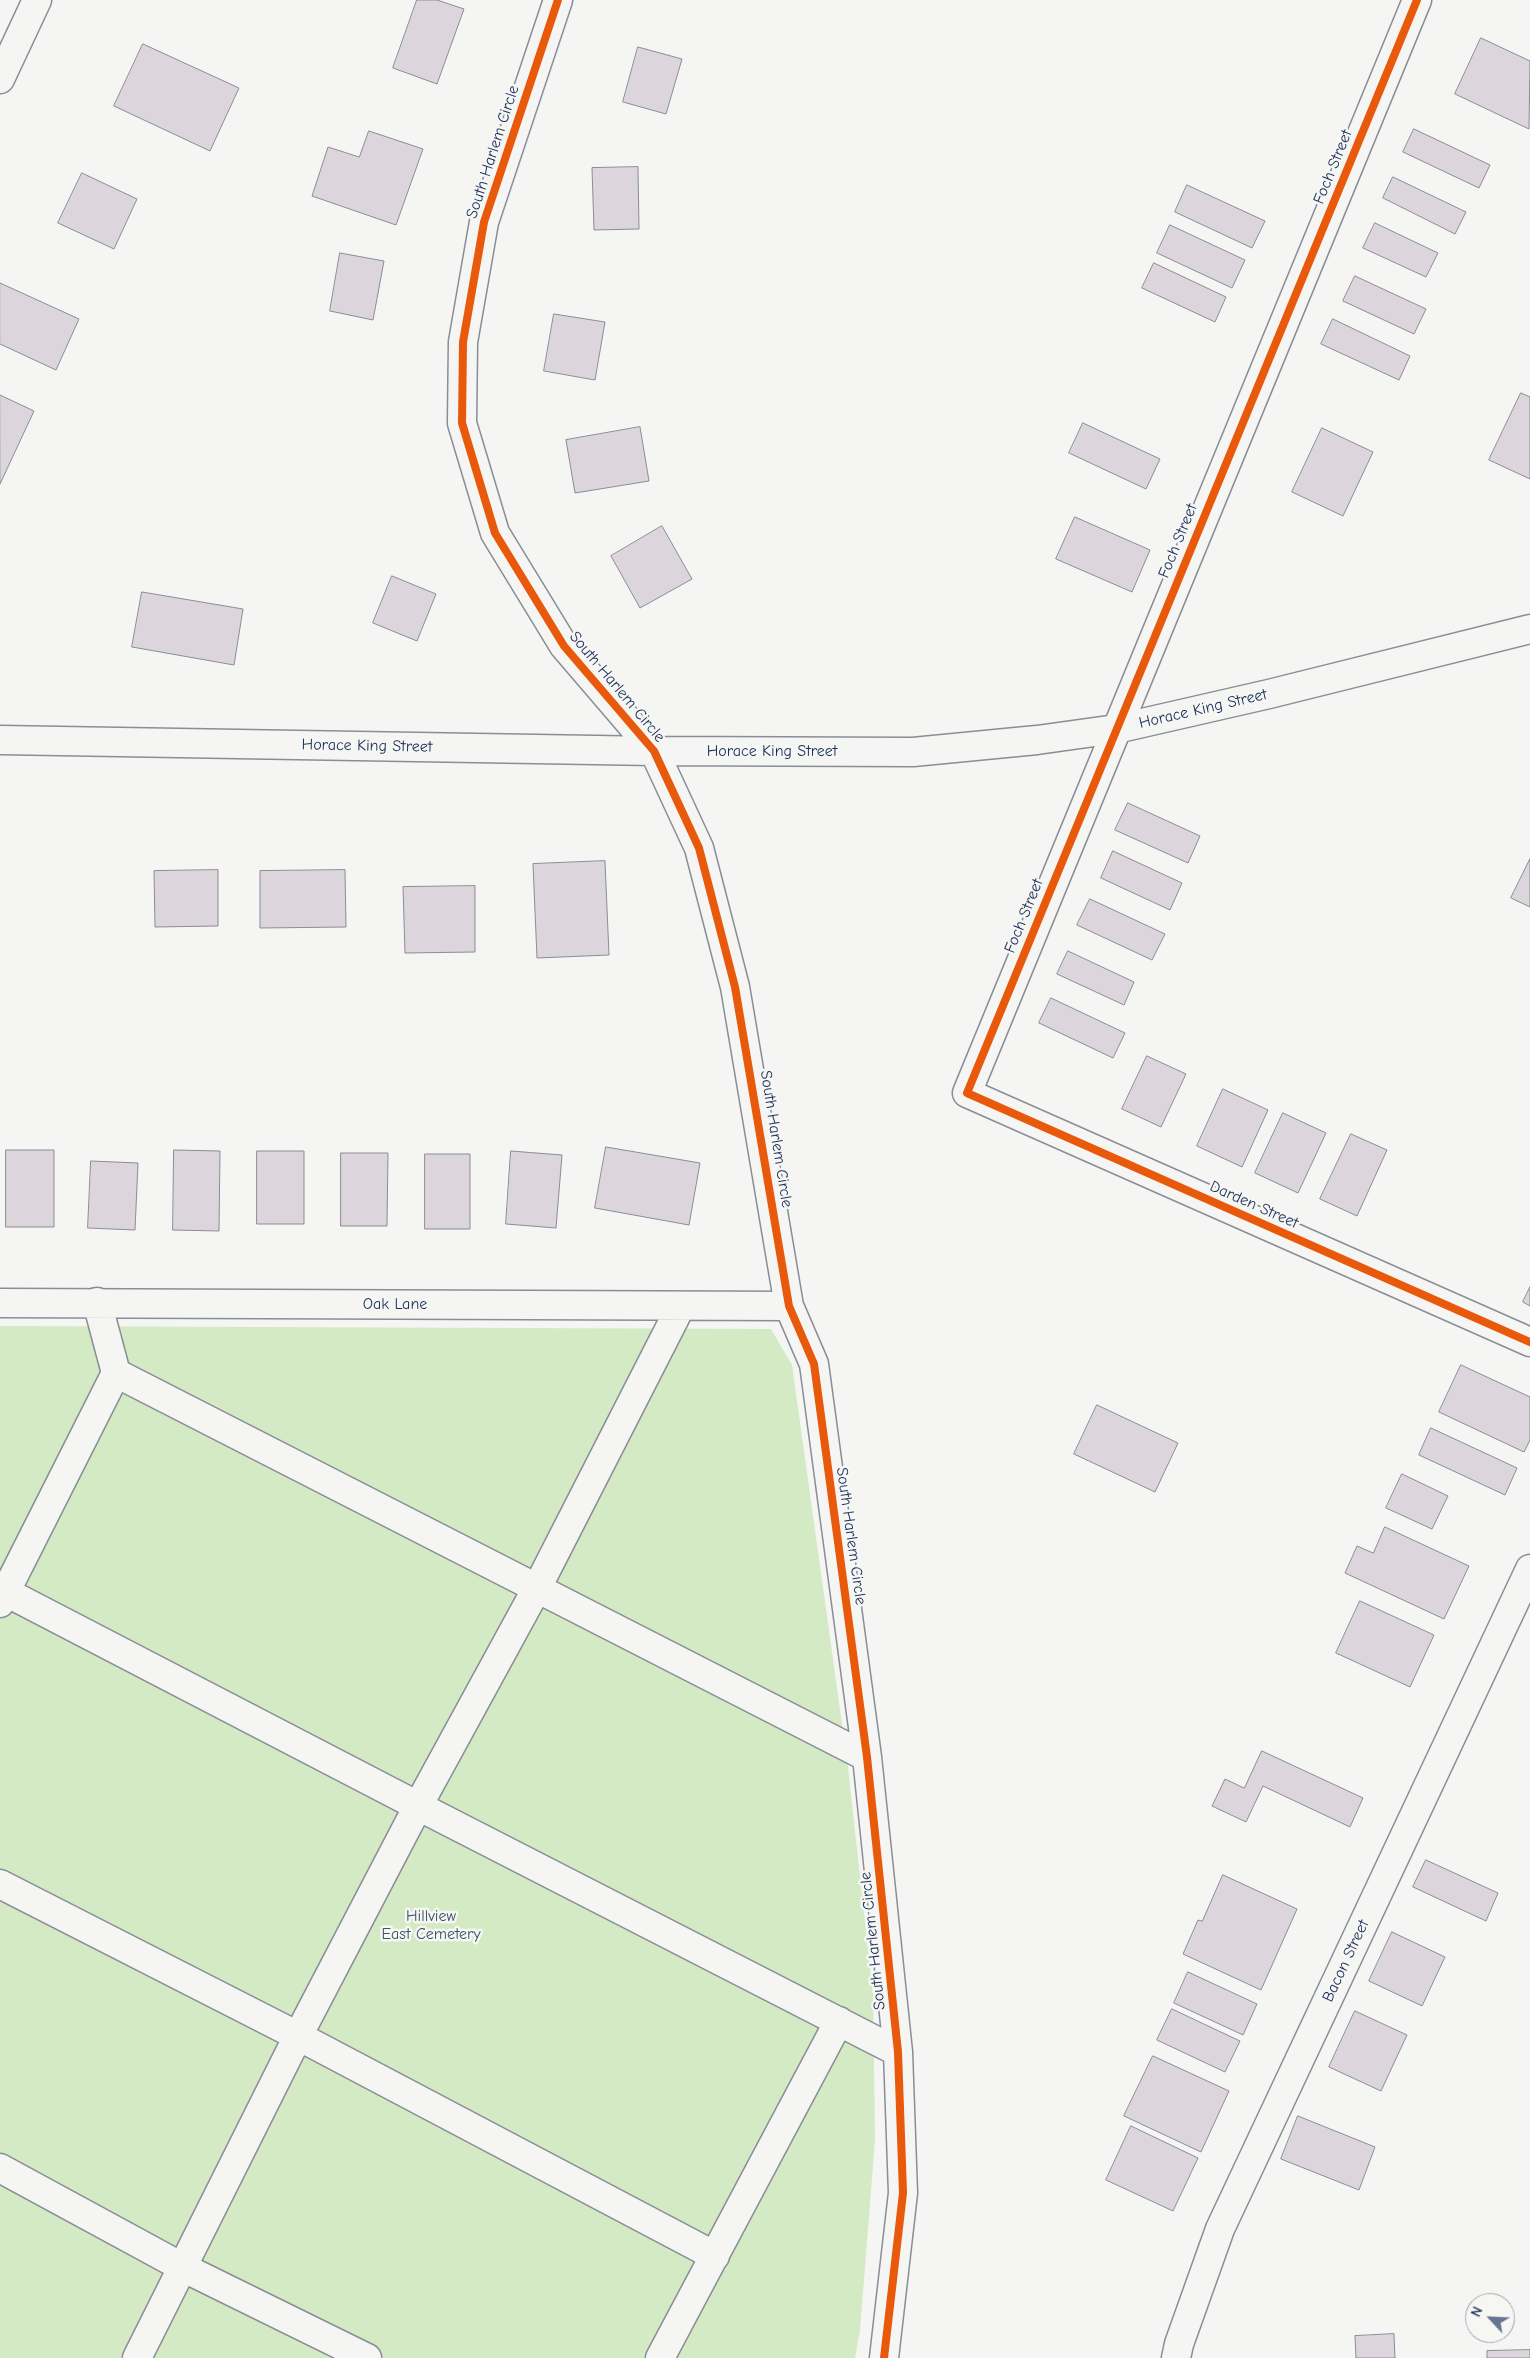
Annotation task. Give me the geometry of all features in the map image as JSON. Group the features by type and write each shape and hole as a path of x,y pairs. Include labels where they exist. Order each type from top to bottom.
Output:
{"street":[{"path":"2,68 37,0"},
{"name":"South Harlem Circle","path":"558,0 484,222 463,342 462,423 494,533 564,646 654,751 699,848 734,988 789,1306 814,1364 867,1757 898,2052 903,2193 884,2358"},
{"name":"Foch Street","path":"967,1093 1417,0"},
{"name":"Horace King Street","path":"0,740 654,751 913,752 1037,740 1116,729 1268,694 1530,629"},
{"name":"Darden Street","path":"967,1093 1530,1342"},
{"path":"97,1302 116,1372 2,1595 839,2020 898,2052"},
{"name":"Oak Lane","path":"0,1303 789,1306"},
{"path":"137,2358 184,2268 298,2036 418,1806 537,1588 681,1306"},
{"path":"116,1372 867,1757"},
{"name":"Bacon Street","path":"1176,2358 1179,2344 1220,2229 1530,1569"},
{"path":"0,1884 298,2036 714,2256"},
{"path":"660,2358 839,2020"},
{"path":"0,2168 184,2268 366,2358"}],"green space":[{"name":"Hillview East Cemetery","path":"0,1326 771,1329 792,1365 848,1767 873,1995 875,2140 860,2330 855,2358 0,2358"}],"building":[{"path":"417,0 437,0 464,9 437,84 393,68"},
{"path":"1481,38 1530,61 1529,129 1455,94"},
{"path":"143,44 239,88 210,151 114,106"},
{"path":"638,47 682,59 666,114 623,102"},
{"path":"1414,129 1490,165 1479,188 1403,152"},
{"path":"369,131 423,149 396,225 312,196 328,147 359,157"},
{"path":"638,167 639,229 594,230 592,168"},
{"path":"82,173 137,199 114,249 58,223"},
{"path":"1393,177 1466,212 1455,234 1383,198"},
{"path":"1187,185 1265,221 1252,248 1175,212"},
{"path":"1375,223 1438,253 1426,277 1363,248"},
{"path":"1170,225 1245,260 1232,288 1157,253"},
{"path":"340,253 384,261 373,320 330,311"},
{"path":"1154,263 1226,297 1215,322 1142,288"},
{"path":"1355,276 1426,309 1414,334 1343,301"},
{"path":"0,283 79,319 56,370 0,344"},
{"path":"554,314 605,322 595,380 544,371"},
{"path":"1333,319 1410,356 1399,380 1321,344"},
{"path":"1521,393 1530,397 1530,479 1489,460"},
{"path":"0,395 34,411 0,484"},
{"path":"1083,423 1160,459 1146,489 1069,453"},
{"path":"640,427 649,481 575,493 566,440"},
{"path":"1322,428 1373,452 1343,516 1292,492"},
{"path":"1075,517 1150,550 1132,592 1056,559"},
{"path":"662,526 692,579 640,608 611,556"},
{"path":"392,576 436,594 417,641 373,623"},
{"path":"142,592 243,609 234,665 132,647"},
{"path":"1128,803 1200,836 1188,863 1115,830"},
{"path":"1113,851 1182,883 1170,910 1101,878"},
{"path":"1530,859 1530,907 1511,898"},
{"path":"605,861 609,955 537,958 533,864"},
{"path":"218,870 218,926 155,927 154,871"},
{"path":"345,870 346,927 260,928 260,871"},
{"path":"475,886 475,952 405,953 403,887"},
{"path":"1090,899 1165,934 1152,960 1077,925"},
{"path":"1068,951 1134,982 1124,1005 1057,974"},
{"path":"1051,998 1125,1033 1113,1058 1039,1023"},
{"path":"1147,1056 1186,1074 1161,1127 1122,1109"},
{"path":"1223,1089 1268,1110 1242,1167 1197,1146"},
{"path":"1283,1113 1326,1133 1298,1193 1255,1173"},
{"path":"1351,1134 1387,1150 1357,1216 1320,1199"},
{"path":"606,1147 700,1163 689,1225 595,1208"},
{"path":"6,1150 54,1150 54,1227 6,1227"},
{"path":"174,1150 220,1151 219,1231 173,1230"},
{"path":"257,1151 304,1151 304,1224 257,1224"},
{"path":"511,1151 562,1155 556,1228 506,1224"},
{"path":"341,1153 388,1153 387,1226 341,1226"},
{"path":"425,1154 470,1154 470,1229 425,1229"},
{"path":"91,1161 138,1163 135,1230 88,1228"},
{"path":"1530,1287 1530,1306 1523,1302"},
{"path":"1461,1365 1530,1397 1530,1440 1524,1452 1439,1412"},
{"path":"1097,1405 1178,1443 1155,1492 1074,1454"},
{"path":"1431,1428 1517,1468 1505,1495 1419,1455"},
{"path":"1402,1474 1448,1496 1432,1529 1386,1508"},
{"path":"1385,1527 1469,1566 1444,1619 1345,1573 1357,1546 1373,1553"},
{"path":"1360,1601 1434,1635 1410,1687 1336,1653"},
{"path":"1262,1751 1363,1798 1350,1827 1263,1786 1246,1822 1212,1806 1225,1779 1244,1788"},
{"path":"1426,1860 1498,1893 1486,1921 1413,1887"},
{"path":"1223,1875 1297,1909 1261,1990 1183,1954 1198,1920 1202,1921"},
{"path":"1392,1932 1445,1957 1422,2006 1369,1981"},
{"path":"1188,1972 1257,2004 1243,2035 1174,2003"},
{"path":"1172,2009 1240,2041 1225,2072 1157,2040"},
{"path":"1355,2011 1407,2035 1381,2091 1329,2067"},
{"path":"1153,2056 1229,2091 1201,2152 1124,2116"},
{"path":"1298,2116 1375,2147 1359,2190 1281,2159"},
{"path":"1131,2126 1198,2158 1173,2211 1106,2180"},
{"path":"1394,2334 1395,2358 1356,2358 1355,2336"},
{"path":"1530,2350 1530,2358 1487,2358 1487,2351"}],"cycle path":[{"path":"558,0 484,222 463,342 462,423 495,533 564,646 654,751 699,848 735,987 789,1306 814,1364 867,1757 898,2052 903,2193 884,2358"},
{"path":"1417,0 967,1093 1530,1342"}]}
